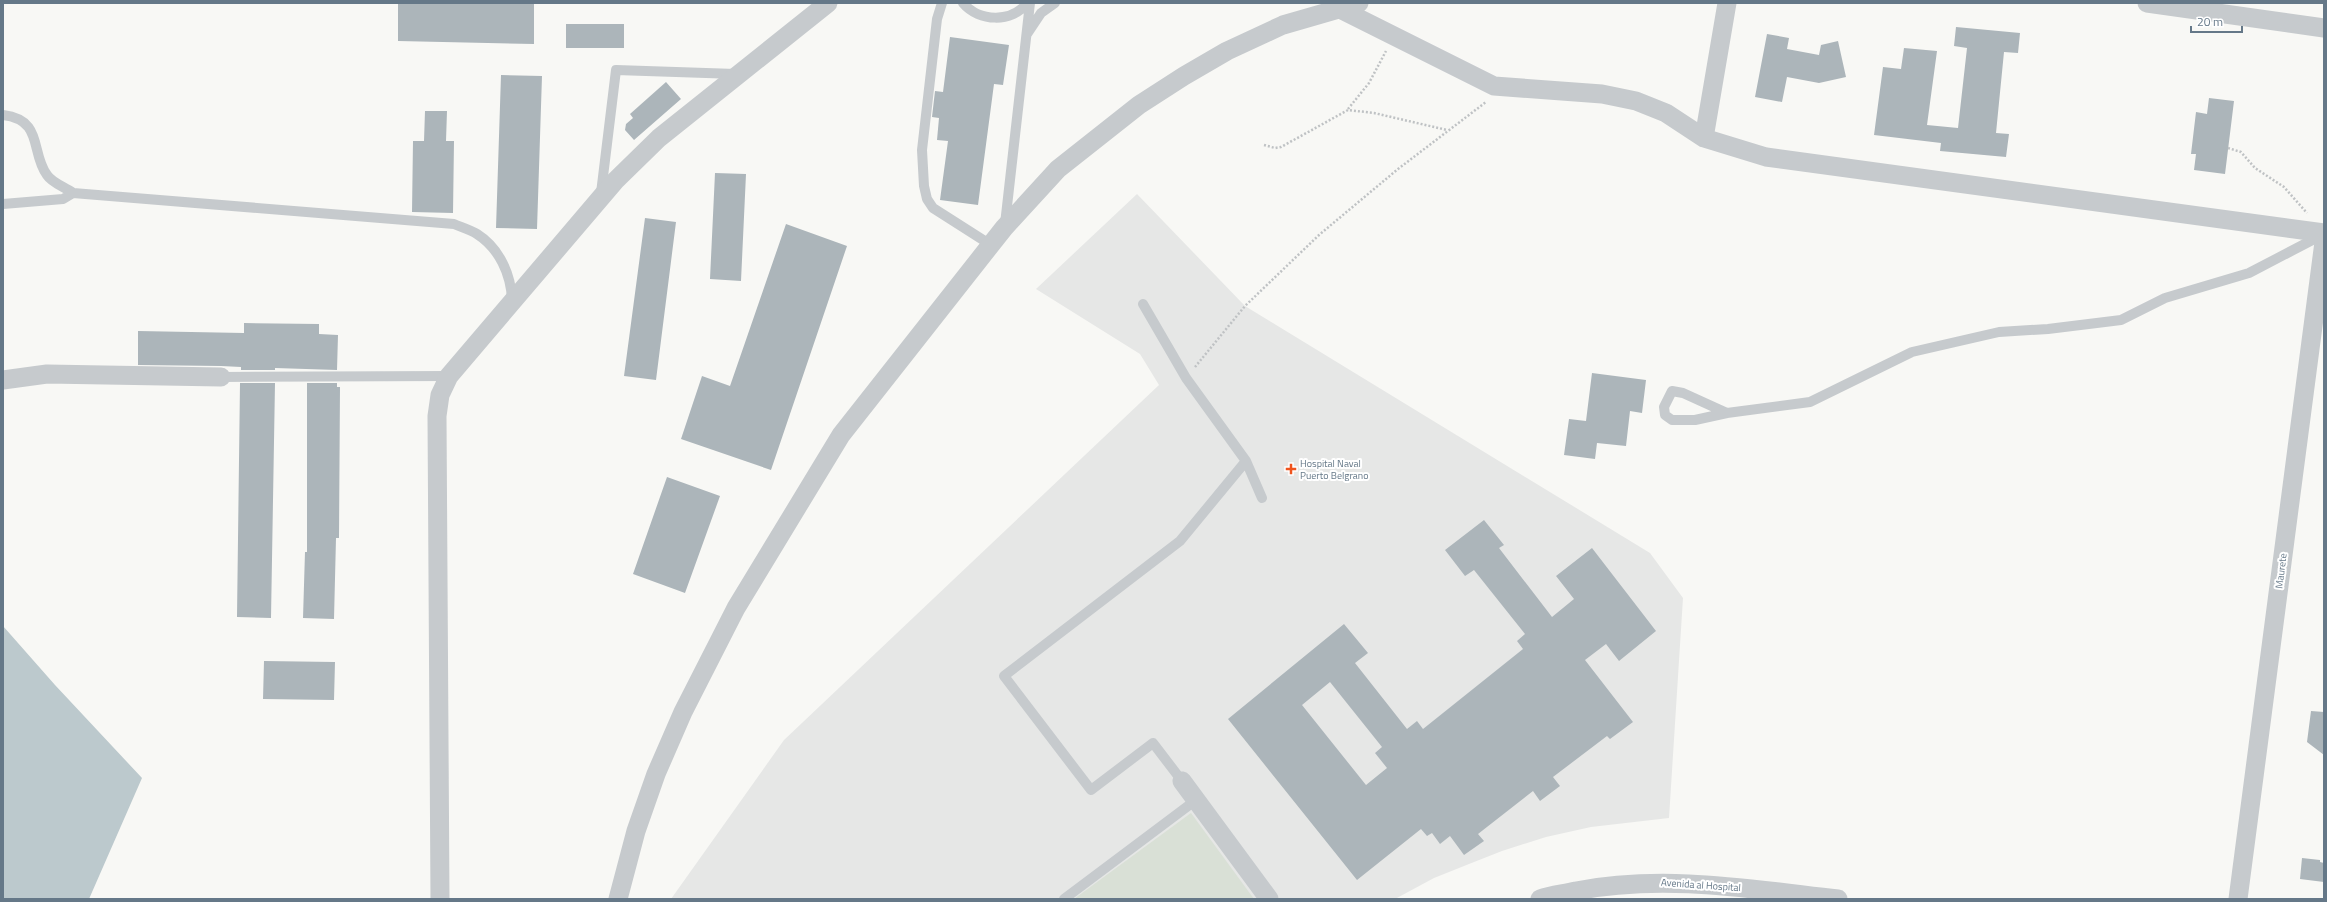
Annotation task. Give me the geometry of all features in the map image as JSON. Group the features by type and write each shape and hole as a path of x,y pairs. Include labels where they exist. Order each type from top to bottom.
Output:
{"street":[{"path":"440,899 436,416 440,395 449,376 601,197 659,138 828,3"},
{"path":"618,899 636,831 656,774 686,706 736,608 841,435 1004,228 1058,169 1139,105 1227,51 1283,25 1359,3"},
{"path":"1704,138 1726,3"},
{"path":"2147,3 2324,28"},
{"path":"1338,8 1483,81 1506,88 1602,94 1636,101 1666,113 1704,138 1766,157 2324,233"},
{"name":"Maurete","path":"2238,899 2324,242"},
{"path":"3,380 47,374 221,377"},
{"path":"1182,781 1266,895 1280,896 1283,899"},
{"name":"Avenida al Hospital","path":"1540,899 1595,888 1654,882 1693,883 1838,899"}],"lane":[{"path":"942,3 937,19 922,150 924,186 927,199 933,208 991,245"},
{"path":"963,3 975,12 998,18 1015,14 1028,3"},
{"path":"1004,228 1026,36 1028,3"},
{"path":"1026,36 1040,13 1055,3"},
{"path":"601,197 616,70 739,74"},
{"path":"3,115 11,116 29,127 37,142 38,160 48,177 73,193 454,224 477,233 495,249 511,282 512,303"},
{"path":"3,204 63,199 73,193"},
{"path":"1727,413 1683,393 1672,391 1664,407 1665,416 1672,420 1695,420 1727,413 1810,402 1912,352 1999,332 2048,329 2121,320 2165,298 2249,273 2324,233"},
{"path":"1143,304 1186,378 1246,461 1262,498"},
{"path":"221,377 449,376"},
{"path":"1182,781 1154,743 1092,790 1004,676 1180,541 1246,461"},
{"path":"1064,899 1196,800"}],"path":[{"path":"1264,145 1275,148 1281,147 1348,110 1369,83 1393,36"},
{"path":"1186,378 1245,306 1282,269 1357,203 1447,130 1506,88"},
{"path":"1348,110 1374,113 1447,130"},
{"path":"2228,148 2241,152 2256,168 2284,187 2309,215"}],"shaded area":[{"name":"Hospital Naval Puerto Belgrano","path":"1137,194 1245,306 1650,553 1683,598 1669,818 1591,827 1546,837 1502,851 1434,878 1395,899 671,899 784,740 1159,385 1140,354 1036,289"},
{"path":"3,626 55,685 142,778 89,899 3,899"},
{"path":"1191,813 1254,899 1074,899"}],"building":[{"path":"398,3 534,3 534,44 398,41"},
{"path":"566,24 624,24 624,48 566,48"},
{"path":"1956,27 2020,33 2018,53 2004,52 1996,133 2009,134 2006,157 1940,151 1941,143 1874,135 1883,67 1901,69 1904,48 1937,51 1927,125 1958,128 1967,48 1954,46"},
{"path":"1767,34 1789,38 1787,49 1819,55 1821,45 1838,41 1846,77 1819,83 1787,77 1782,102 1755,97"},
{"path":"950,37 1009,45 1003,85 994,84 978,205 940,200 948,141 937,140 939,118 932,117 935,91 943,92"},
{"path":"501,75 542,76 537,229 496,228"},
{"path":"666,82 681,99 634,140 625,130 626,124 633,118 630,114"},
{"path":"2209,98 2234,101 2225,174 2194,170 2196,154 2191,154 2196,112 2207,114"},
{"path":"425,111 447,111 446,141 454,141 453,213 412,212 413,141 424,141"},
{"path":"715,173 746,174 741,281 710,279"},
{"path":"645,218 676,222 656,380 624,376"},
{"path":"786,224 847,246 771,470 681,439 702,376 730,386"},
{"path":"244,323 319,324 319,334 338,335 337,370 275,368 275,370 241,370 241,367 221,366 138,365 138,331 244,333"},
{"path":"1592,373 1646,380 1642,413 1630,411 1626,446 1597,443 1595,459 1564,455 1569,419 1586,421"},
{"path":"240,383 275,383 271,618 237,617"},
{"path":"307,383 337,383 337,387 340,387 339,538 336,538 334,619 303,618 305,552 307,552"},
{"path":"667,477 720,496 685,593 633,574"},
{"path":"1484,520 1504,545 1499,548 1552,617 1574,599 1556,576 1592,548 1656,631 1619,661 1606,644 1585,660 1633,722 1610,739 1607,736 1553,777 1560,786 1540,801 1533,791 1478,834 1484,841 1464,855 1450,836 1440,844 1432,833 1427,836 1421,829 1357,880 1228,719 1344,624 1368,653 1355,663 1407,729 1417,721 1423,729 1523,649 1517,641 1525,634 1474,570 1465,576 1445,550","holes":["1330,682 1382,747 1375,753 1387,768 1366,785 1302,705"]},
{"path":"264,661 335,662 334,700 263,699"},
{"path":"2311,711 2324,712 2324,755 2307,742"},
{"path":"2302,858 2320,860 2320,862 2324,863 2324,882 2300,879"}],"place":[{"name":"Hospital Naval Puerto Belgrano","path":"1291,469"}]}
